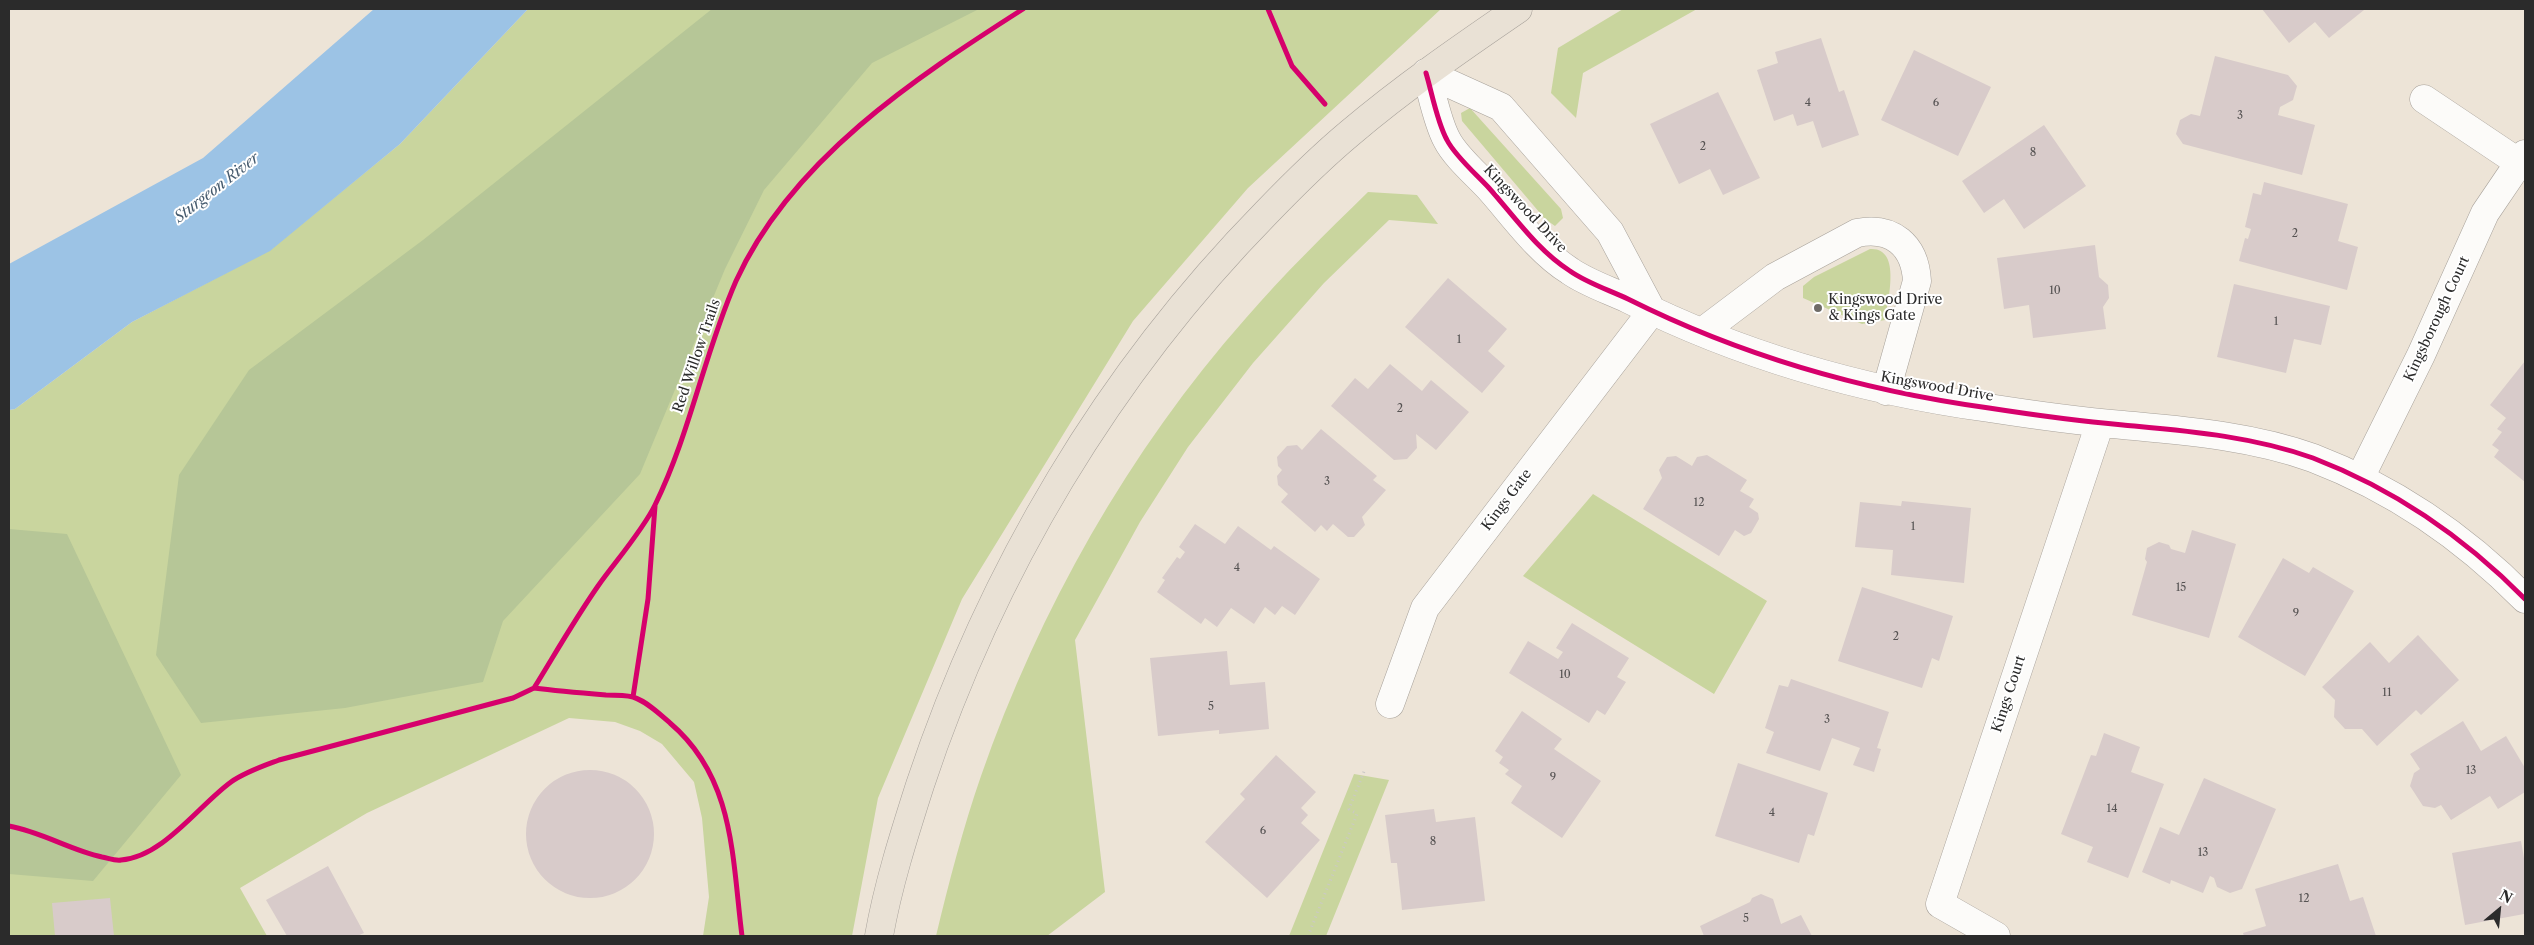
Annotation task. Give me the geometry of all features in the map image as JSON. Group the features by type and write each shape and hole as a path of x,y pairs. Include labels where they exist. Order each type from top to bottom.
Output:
{"main road":[{"path":"879,936 903,837 938,731 981,627 1012,563 1057,484 1117,390 1167,324 1229,250 1336,145 1426,73 1518,9"}],"street":[{"path":"1426,73 1501,108 1610,232 1652,311"},
{"name":"Kingswood Drive","path":"1426,73 1447,142 1547,253 1570,271 1652,311 1702,332 1793,364 1886,391 1987,408 2100,423 2218,435 2265,444 2311,457 2360,478 2404,501 2448,530 2525,598"},
{"name":"Kingsborough Court","path":"2360,478 2421,354 2485,213 2522,158 2424,99"},
{"name":"Kingswood Drive","path":"1702,332 1783,273 1857,233 1881,232 1898,240 1912,255 1916,267 1917,281 1886,391"},
{"name":"Kings Gate","path":"1390,704 1425,608 1652,311"},
{"name":"Kings Court","path":"1996,936 1940,904 2100,423"}],"path":[{"path":"1308,936 1357,814 1348,809 1365,769"}],"green space":[{"path":"528,9 1441,9 1248,188 1133,321 962,599 878,798 852,936 703,936 709,897 702,818 694,782 662,744 640,731 615,722 569,718 367,813 240,888 267,936 9,936 9,410 15,409 132,322 270,250 400,144"},
{"path":"712,9 979,9 872,63 764,190 725,269 640,474 503,621 483,682 345,708 201,723 156,655 179,475 249,370 423,240"},
{"path":"1623,9 1697,9 1583,73 1576,118 1551,93 1558,48"},
{"path":"1470,108 1561,209 1563,218 1555,226 1545,219 1462,121 1461,113"},
{"path":"1368,192 1417,195 1438,224 1389,220 1324,283 1253,363 1188,447 1140,522 1075,640 1105,892 1047,936 936,936 968,815 1004,714 1030,653 1059,593 1091,534 1163,422 1203,369 1275,286"},
{"path":"1870,249 1880,251 1886,256 1890,265 1890,288 1885,320 1862,324 1803,298 1803,286 1814,277"},
{"path":"1593,494 1767,601 1714,694 1523,576"},
{"path":"9,529 67,534 181,775 93,881 9,874"},
{"path":"1354,774 1389,780 1326,936 1289,936"}],"water":[{"name":"Sturgeon River","path":"374,9 528,9 400,144 270,251 132,322 15,409 9,410 9,264 203,158"}],"building":[{"path":"2262,9 2364,10 2329,38 2315,22 2289,43"},
{"path":"1821,38 1839,92 1844,90 1859,135 1822,148 1813,121 1797,126 1793,114 1774,121 1757,70 1778,63 1775,52"},
{"path":"1914,50 1991,87 1958,156 1881,120"},
{"path":"2215,56 2288,75 2297,86 2293,100 2280,107 2278,115 2315,125 2302,175 2183,144 2176,134 2180,120 2191,114 2200,116"},
{"path":"1718,92 1760,178 1723,195 1710,169 1679,184 1650,124"},
{"path":"2044,125 2086,186 2024,229 2004,199 1984,213 1962,181"},
{"path":"2264,182 2348,204 2338,241 2358,247 2347,290 2239,261 2245,238 2248,239 2251,229 2245,227 2253,193 2261,195"},
{"path":"2095,245 2099,277 2108,285 2109,298 2103,307 2106,329 2033,338 2029,305 2004,309 1997,258"},
{"path":"1448,278 1507,329 1488,351 1505,366 1482,393 1405,327"},
{"path":"2234,284 2330,306 2321,345 2294,339 2286,373 2217,357"},
{"path":"2525,361 2525,482 2494,457 2499,450 2492,445 2502,432 2497,429 2506,418 2490,405"},
{"path":"1390,364 1422,391 1431,380 1469,412 1436,450 1416,434 1417,448 1407,459 1394,460 1331,406 1355,378 1368,389"},
{"path":"1321,429 1377,476 1373,480 1386,490 1362,517 1365,525 1354,537 1348,537 1333,524 1327,531 1321,525 1315,532 1281,502 1288,494 1278,485 1277,476 1282,470 1278,466 1277,457 1287,446 1297,445 1302,450"},
{"path":"1707,455 1747,480 1740,491 1754,499 1749,507 1758,513 1759,519 1751,533 1744,536 1735,530 1719,556 1643,509 1662,478 1659,470 1667,457 1676,456 1692,466 1697,457"},
{"path":"1902,501 1971,508 1964,583 1891,575 1893,550 1855,547 1860,502 1901,506"},
{"path":"1195,524 1225,544 1238,526 1271,550 1274,546 1320,579 1295,615 1282,606 1275,615 1265,607 1254,624 1231,608 1217,627 1205,618 1201,624 1157,592 1165,580 1162,578 1177,557 1180,559 1185,552 1179,547"},
{"path":"2192,530 2236,544 2209,638 2132,615 2147,562 2145,559 2147,548 2159,542 2169,545 2171,549 2185,553"},
{"path":"2283,558 2309,573 2313,567 2354,591 2305,676 2238,637"},
{"path":"1862,587 1953,616 1939,661 1932,658 1922,688 1838,661"},
{"path":"1572,623 1629,658 1617,677 1626,682 1605,715 1597,710 1589,723 1509,673 1528,641 1558,659 1563,652 1556,648"},
{"path":"2418,635 2459,680 2421,715 2416,710 2377,746 2362,729 2345,729 2334,717 2335,700 2322,687 2370,642 2389,663"},
{"path":"1227,651 1230,685 1265,682 1269,729 1219,734 1219,730 1158,736 1150,658"},
{"path":"1791,679 1889,712 1877,748 1881,749 1874,772 1853,765 1860,748 1832,738 1820,771 1766,753 1774,732 1765,728 1779,685 1788,687"},
{"path":"1522,711 1562,739 1554,749 1601,781 1562,838 1511,803 1522,786 1505,774 1509,770 1499,763 1503,757 1495,751"},
{"path":"2463,721 2481,751 2506,736 2525,768 2525,792 2498,809 2490,796 2451,820 2441,805 2435,808 2423,806 2410,786 2414,773 2420,769 2410,754"},
{"path":"2104,733 2140,747 2131,772 2164,784 2128,878 2087,862 2093,847 2061,834 2091,755 2096,756"},
{"path":"1276,755 1316,792 1301,808 1308,815 1301,823 1320,840 1267,898 1205,842 1245,799 1240,794"},
{"path":"1738,763 1828,793 1814,836 1808,834 1799,863 1715,836"},
{"path":"590,770 603,771 615,775 635,789 649,809 653,821 653,847 649,859 635,879 615,893 603,897 590,898 577,897 565,893 545,879 531,859 527,847 526,834 527,821 531,809 545,789 565,775 577,771"},
{"path":"2204,778 2276,809 2242,889 2230,893 2217,887 2214,878 2210,876 2203,893 2171,880 2170,884 2142,872 2160,827 2179,835"},
{"path":"1434,809 1436,822 1475,817 1485,901 1402,910 1397,863 1391,863 1385,815"},
{"path":"2521,841 2525,864 2525,919 2524,914 2465,925 2452,853"},
{"path":"2338,864 2350,901 2363,897 2376,936 2244,936 2243,933 2266,926 2255,889"},
{"path":"328,866 364,933 357,936 287,936 266,900"},
{"path":"1761,894 1773,899 1781,924 1801,915 1812,936 1704,936 1700,926 1750,902 1752,898"},
{"path":"110,898 114,936 55,936 52,903"}],"cycle path":[{"name":"Red Willow Trails","path":"534,688 590,598 650,515 678,450 715,337 736,281 760,237 789,197 823,160 860,126 899,93 1023,9"},
{"path":"1268,9 1292,66 1325,104"},
{"path":"1426,73 1440,125 1455,152 1547,254 1570,271 1591,283 1714,337 1759,354 1850,381 1942,401 2006,411 2243,439 2313,458 2372,484 2426,517 2478,555 2525,599"},
{"path":"633,697 648,599 655,506"},
{"path":"534,688 633,697 643,701 657,712 691,745 707,769 719,794 727,821 736,878 742,936"},
{"path":"9,826 33,832 90,854 114,860 136,857 166,840 219,792 242,775 279,760 513,698 534,688"}],"place":[{"name":"Kingswood Drive & Kings Gate","path":"1818,308"}]}
